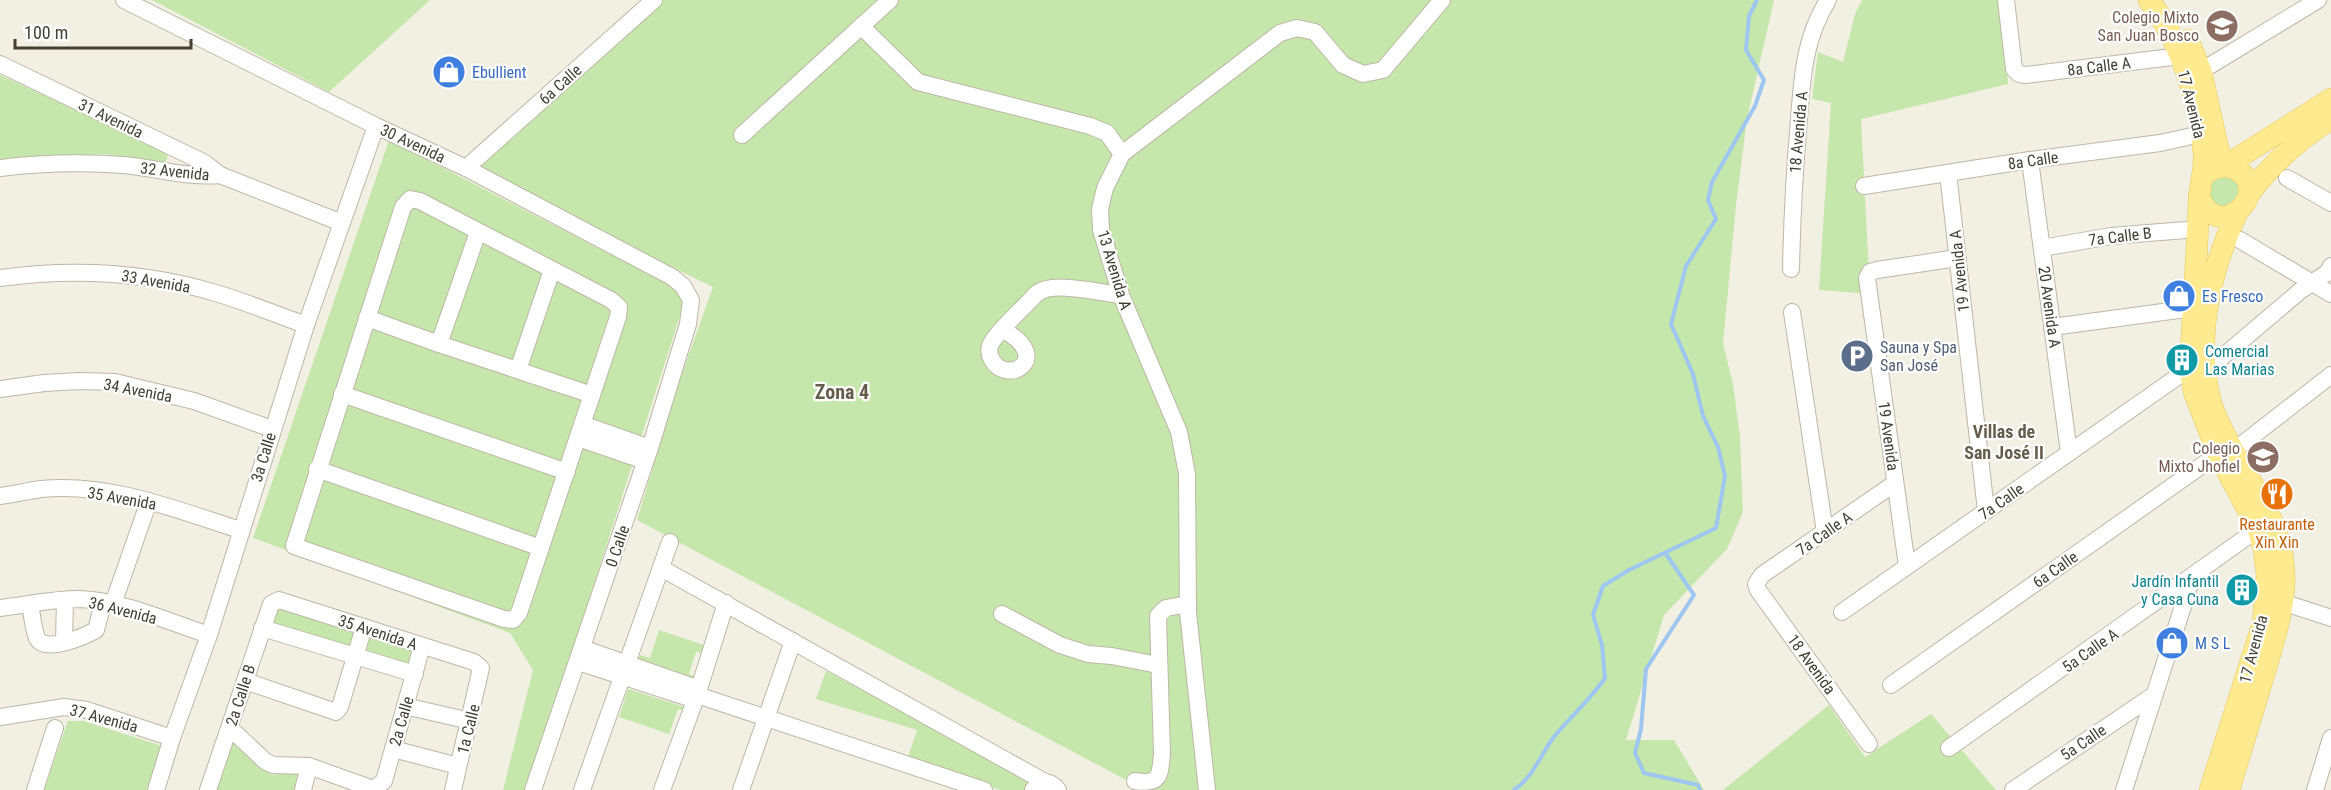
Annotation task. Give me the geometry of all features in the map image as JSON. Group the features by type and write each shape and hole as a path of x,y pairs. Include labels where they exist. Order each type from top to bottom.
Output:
{"main road":[{"name":"17 Avenida","path":"2149,0 2168,29 2180,56 2190,86 2204,156 2200,188 2190,368 2194,392 2226,452 2259,529 2267,575 2263,623 2210,790"},
{"name":"17 Avenida","path":"2164,0 2187,38 2201,71 2224,166"},
{"path":"2331,99 2224,166 2214,168 2200,188 2207,210 2221,217 2237,213 2268,168 2308,133 2331,119"},
{"path":"2224,166 2240,172 2248,186 2249,194"},
{"name":"17 Avenida","path":"2229,790 2279,624 2284,561 2275,525 2226,452 2212,406 2204,360 2207,300 2215,265 2237,213"}],"street":[{"name":"30 Avenida","path":"123,0 376,126 466,168 672,277 683,286 691,300"},
{"name":"6a Calle","path":"466,168 654,0"},
{"path":"742,135 890,0"},
{"name":"13 Avenida A","path":"1207,790 1188,604 1187,474 1179,432 1121,295 1101,230 1100,209 1104,188 1122,154 1280,33 1297,28 1315,32 1343,65 1363,74 1383,70 1442,0"},
{"name":"18 Avenida A","path":"1791,269 1792,196 1804,57 1818,17 1828,0"},
{"name":"8a Calle A","path":"2006,0 2014,69 2019,74 2180,56"},
{"path":"2201,71 2318,0"},
{"path":"861,26 918,82 1090,126 1107,133 1122,154"},
{"name":"31 Avenida","path":"0,63 205,163 220,175"},
{"name":"3a Calle","path":"156,790 209,635 306,325 376,126"},
{"name":"8a Calle","path":"1864,186 2030,160 2160,143 2201,134"},
{"path":"168,170 177,150"},
{"name":"20 Avenida A","path":"2030,160 2069,453"},
{"name":"32 Avenida","path":"0,168 39,164 80,164 168,170 200,177 220,175 342,223"},
{"name":"19 Avenida A","path":"1948,173 1986,511"},
{"path":"2287,178 2331,203"},
{"path":"410,199 420,201 478,232 611,300 619,307 618,317 567,472 519,613 513,620 504,619 294,546 294,539 403,207 410,199"},
{"name":"7a Calle B","path":"2042,248 2110,236 2198,229"},
{"path":"440,345 478,232"},
{"path":"2240,240 2331,294"},
{"name":"19 Avenida","path":"1907,566 1867,278 1870,272 1958,258"},
{"path":"2221,358 2312,282 2328,272 2331,266"},
{"path":"518,370 552,270"},
{"name":"33 Avenida","path":"0,278 84,272 128,275 219,294 306,325"},
{"path":"1003,330 1036,294 1047,288 1121,295"},
{"name":"0 Calle","path":"533,790 648,454 688,324 691,300"},
{"path":"2052,327 2193,308"},
{"path":"1792,312 1825,532"},
{"path":"367,318 440,345 592,395"},
{"name":"7a Calle","path":"1842,612 2190,368"},
{"name":"6a Calle","path":"1891,685 2226,452 2245,442 2331,375"},
{"name":"34 Avenida","path":"0,389 71,381 115,382 194,401 272,429"},
{"path":"342,394 567,472"},
{"path":"580,431 648,454"},
{"path":"317,469 541,548"},
{"name":"7a Calle A","path":"1756,584 1762,575 1895,483"},
{"name":"35 Avenida","path":"0,496 43,489 90,490 149,501 240,530"},
{"path":"30,604 38,638 42,643 64,642 83,637 96,630 149,501"},
{"name":"5a Calle A","path":"1949,748 2259,529"},
{"path":"582,790 670,542"},
{"path":"661,568 793,641 1046,787"},
{"path":"2124,790 2192,578"},
{"name":"18 Avenida","path":"1756,584 1758,590 1869,744"},
{"name":"36 Avenida","path":"0,608 80,599 108,604 209,635"},
{"path":"64,642 66,600"},
{"name":"35 Avenida A","path":"274,601 279,600 474,662 481,668"},
{"name":"2a Calle B","path":"208,790 262,627 274,601"},
{"path":"2282,602 2331,618"},
{"path":"662,790 697,695 726,603"},
{"path":"1135,781 1150,783 1156,780 1160,772 1162,754 1158,616 1166,608 1188,604"},
{"path":"1002,614 1060,645 1088,654 1158,665"},
{"path":"262,627 415,674"},
{"path":"245,681 336,712 340,707 364,627"},
{"path":"743,789 793,641"},
{"name":"2a Calle","path":"374,789 384,781 422,646"},
{"path":"580,655 691,686 697,695 984,790"},
{"name":"1a Calle","path":"453,790 481,668"},
{"name":"5a Calle","path":"2013,790 2154,695"},
{"path":"405,706 470,721"},
{"name":"37 Avenida","path":"0,717 64,707 87,710 172,738"},
{"path":"35,790 55,728"},
{"path":"230,728 265,761 273,765 309,766 374,789"},
{"path":"2315,790 2331,738"},
{"path":"393,749 459,766"},
{"path":"303,790 309,766"},
{"path":"2039,790 2045,768"}],"green space":[{"path":"152,0 430,0 329,92"},
{"path":"661,0 1774,0 1747,119 1736,205 1723,344 1733,384 1740,437 1743,512 1727,549 1664,615 1626,740 1674,740 1704,790 1145,790 637,520 679,382 713,287 468,167"},
{"path":"1862,0 2003,0 2008,84 1861,119 1870,294 1819,290 1831,103 1812,99 1818,52 1843,62 1855,14"},
{"path":"0,75 163,150 168,156 165,163 105,154 0,160"},
{"path":"389,140 687,294 528,790 503,790 533,670 510,633 253,538"},
{"path":"2222,175 2237,181 2241,197 2223,209 2209,200 2211,185"},
{"path":"278,601 361,630 354,651 270,624"},
{"path":"659,630 710,647 707,655 696,652 689,674 700,678 698,684 638,662 640,655 650,658"},
{"path":"371,635 418,651 413,669 365,654"},
{"path":"826,671 1036,781 1029,790 1001,790 907,760 917,730 816,699"},
{"path":"628,689 688,708 687,711 678,709 669,734 619,717"},
{"path":"1829,705 1865,757 1931,714 1996,790 1723,790"},
{"path":"68,721 84,721 162,746 147,790 44,790"},
{"path":"232,740 271,775 303,770 297,790 215,790"}],"waterway":[{"path":"1514,790 1536,766 1553,738 1605,678 1602,645 1593,615 1603,586 1629,570 1716,528 1725,476 1718,447 1703,416 1693,374 1671,324 1686,266 1716,219 1708,200 1712,182 1755,106 1764,80 1746,50 1749,16 1757,0"},
{"path":"1666,554 1694,595 1646,669 1641,729 1635,753 1644,773 1698,785 1700,790"}],"place":[{"name":"Colegio Mixto San Juan Bosco","path":"2222,26"},
{"name":"Ebullient","path":"449,72"},
{"name":"Es Fresco","path":"2179,296"},
{"name":"Sauna y Spa San José","path":"1857,356"},
{"name":"Comercial Las Marias","path":"2182,360"},
{"name":"Colegio Mixto Jhofiel","path":"2263,457"},
{"name":"Restaurante Xin Xin","path":"2277,494"},
{"name":"Jardín Infantil y Casa Cuna","path":"2242,590"},
{"name":"M S L","path":"2172,643"}],"district":[{"name":"Zona 4","path":"842,392"},
{"name":"Villas de San José II","path":"2004,442"}]}
